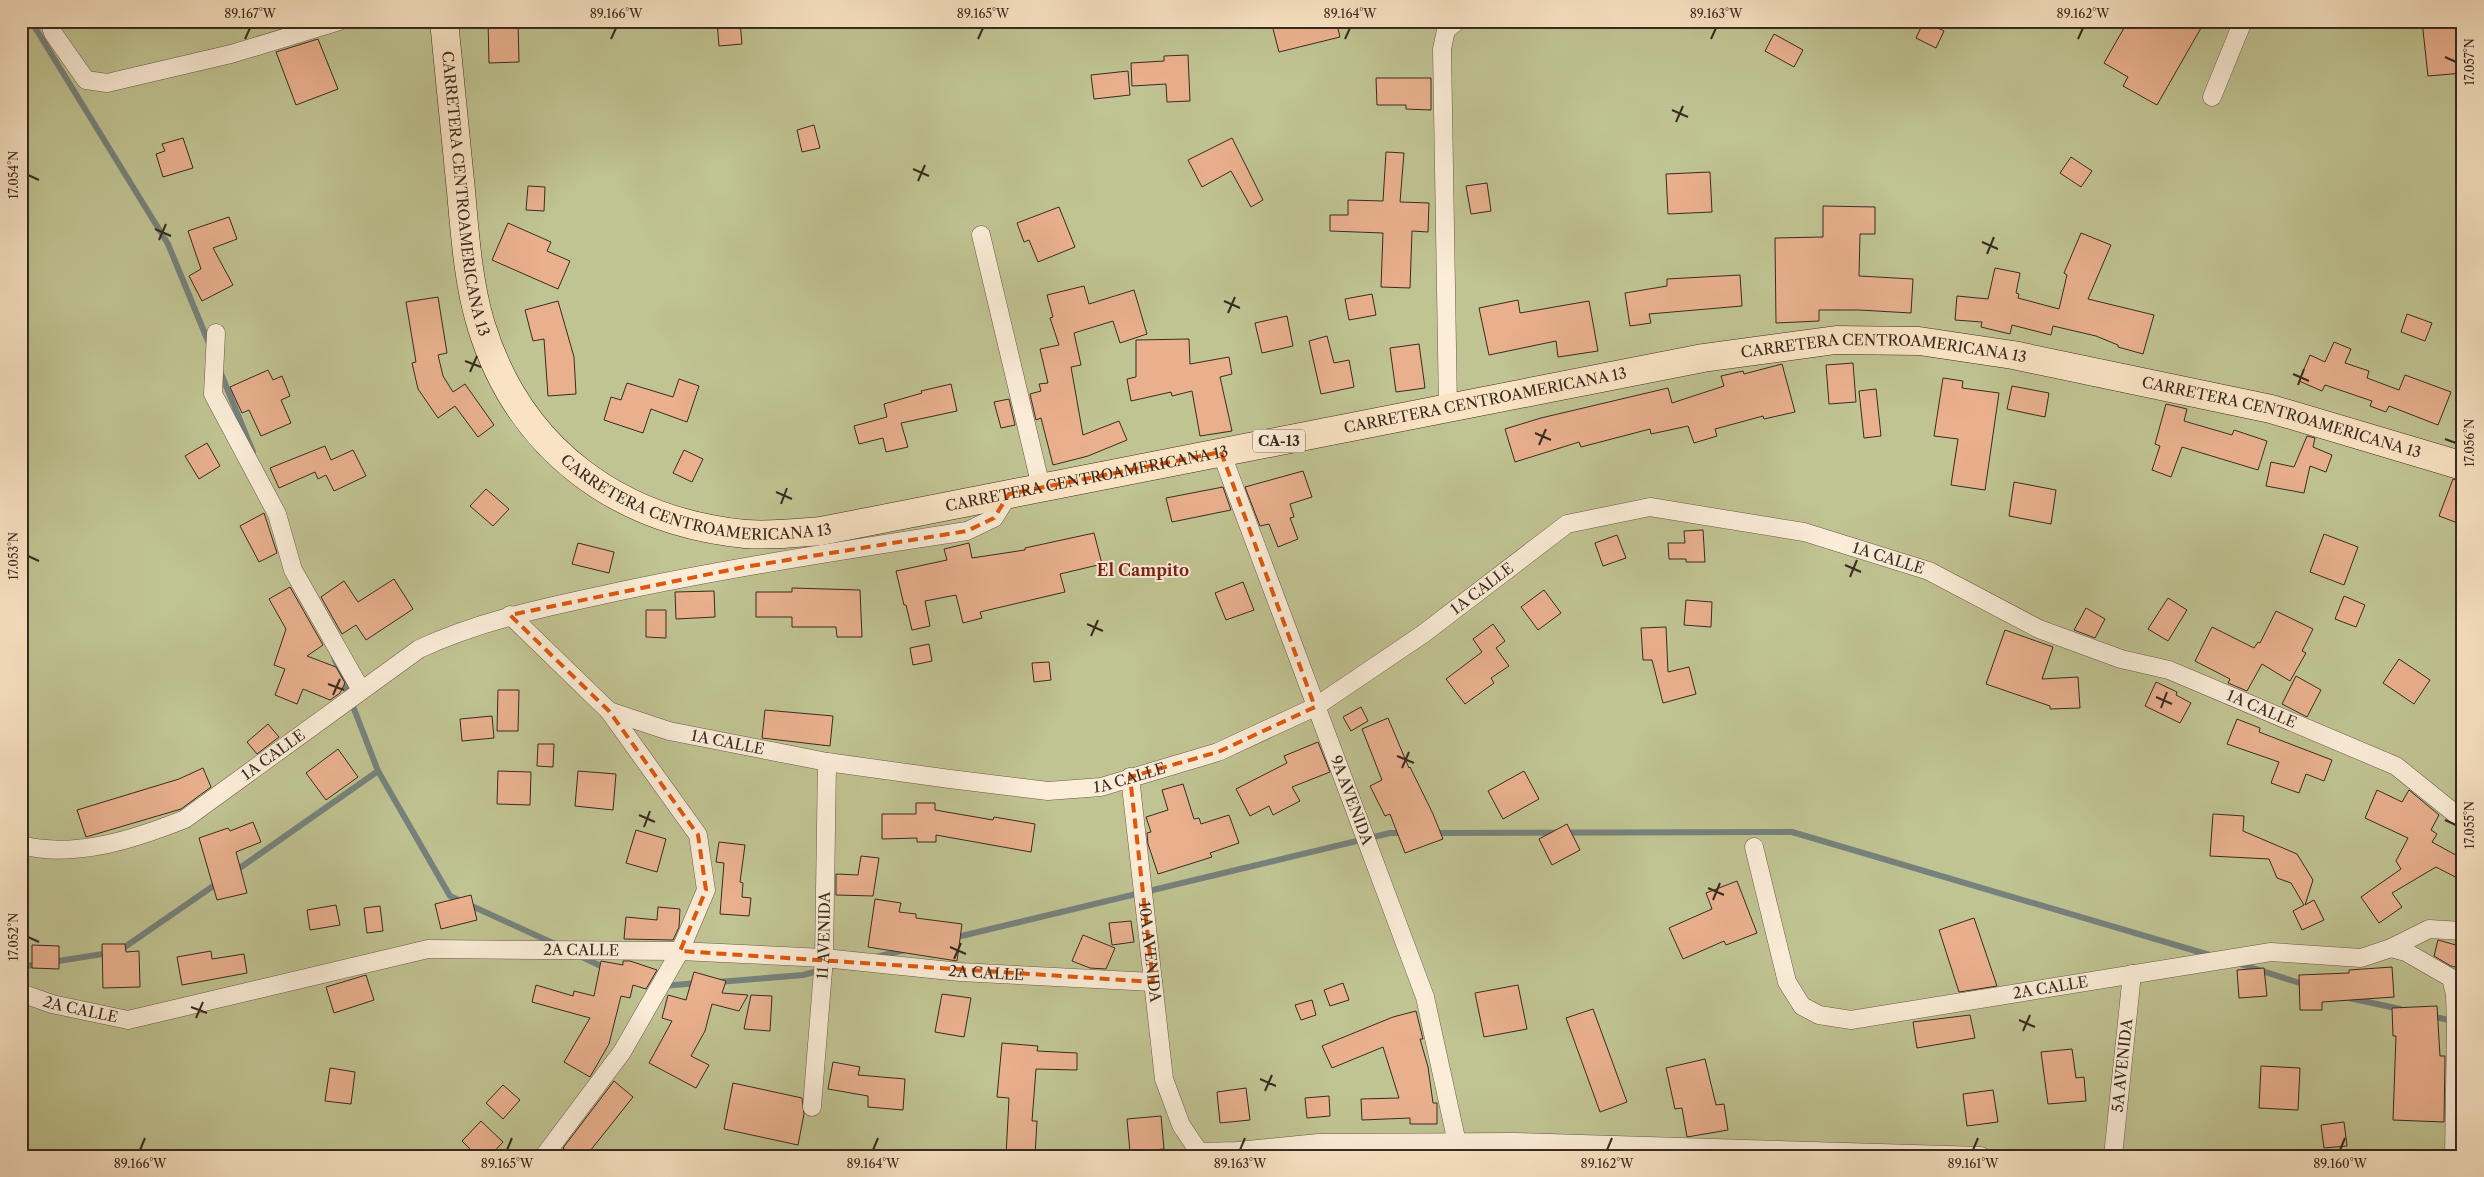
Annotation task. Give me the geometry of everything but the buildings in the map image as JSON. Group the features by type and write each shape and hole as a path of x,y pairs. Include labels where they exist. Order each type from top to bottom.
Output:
{"highway":[{"name":"CARRETERA CENTROAMERICANA 13","path":"444,21 470,281 481,325 496,364 517,406 546,443 582,474 620,498 661,515 705,527 745,534 821,531 1703,358 1836,340 1919,342 2013,355 2271,410 2463,466"}],"street":[{"path":"49,21 54,33 86,80 107,84 231,54 340,21"},
{"path":"1448,408 1442,48 1446,30 1457,21"},
{"path":"2212,97 2243,21"},
{"path":"981,235 1041,487"},
{"path":"216,333 213,394 277,514 293,570 361,690"},
{"name":"9A AVENIDA","path":"1221,452 1425,997 1456,1149"},
{"name":"1A CALLE","path":"21,845 66,849 113,843 151,832 185,819 419,649 449,635 510,615 656,583 967,531 994,518 1009,494"},
{"name":"1A CALLE","path":"510,615 610,711 669,731 827,762 1048,791 1101,786 1218,752 1315,707 1423,634 1567,524 1650,507 1804,532 1929,571 2039,629 2121,659 2169,670 2396,766 2463,820"},
{"path":"544,1156 622,1052 680,951 706,890 698,834 610,711"},
{"name":"11 AVENIDA","path":"812,1107 824,958 827,762"},
{"name":"10A AVENIDA","path":"1130,777 1164,1079 1181,1125 1199,1152 1237,1151 1318,1143 1456,1149"},
{"name":"2A CALLE","path":"1754,847 1787,982 1802,1006 1819,1015 1850,1020 2271,952 2362,958 2392,948 2429,929 2463,931"},
{"path":"2392,948 2406,952 2451,978 2455,994 2456,1027 2453,1111 2454,1156"},
{"name":"2A CALLE","path":"21,993 52,1004 128,1020 428,949 680,951 824,958 960,972 1152,982"},
{"name":"5A AVENIDA","path":"2113,1156 2132,974"},
{"path":"1456,1149 1514,1142 1701,1151 1981,1156"}],"highlighted area":[{"path":"1221,452 1315,707 1218,752 1130,777 1153,982 680,951 706,890 698,835 609,711 510,615 744,567 967,531 994,518 1009,494"}],"green space":[{"path":"21,21 2463,21 2463,1156 21,1156"}],"waterway":[{"path":"31,21 168,244 210,346"},
{"path":"220,371 253,452"},
{"path":"334,657 378,771 450,896 555,944"},
{"path":"234,872 378,771"},
{"path":"1433,833 1792,832 2213,956"},
{"path":"953,938 1390,833 1406,833"},
{"path":"119,951 219,882"},
{"path":"876,957 905,950"},
{"path":"52,962 109,953"},
{"path":"580,956 607,969"},
{"path":"2237,963 2306,985"},
{"path":"21,967 40,964"},
{"path":"718,982 803,975 822,970"},
{"path":"663,986 698,983"},
{"path":"2349,998 2400,1009"},
{"path":"2430,1016 2454,1021"}],"district":[{"name":"El Campito","path":"1143,570"}]}
